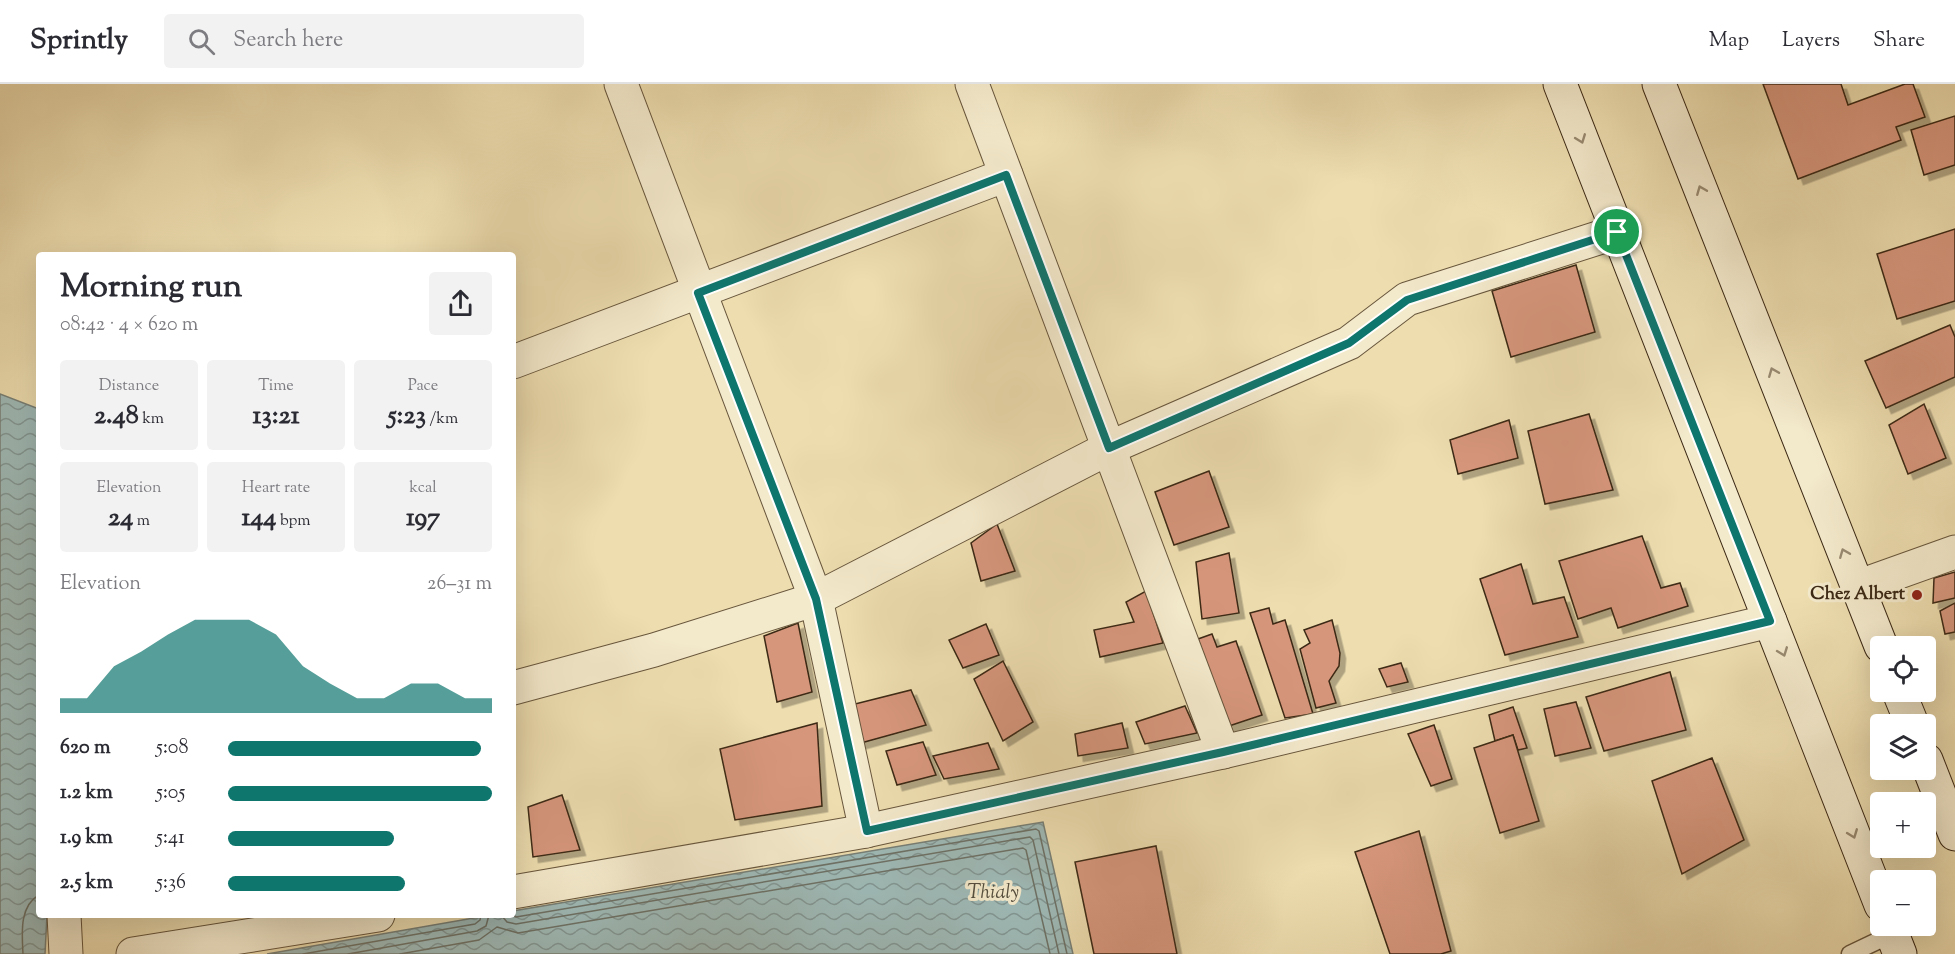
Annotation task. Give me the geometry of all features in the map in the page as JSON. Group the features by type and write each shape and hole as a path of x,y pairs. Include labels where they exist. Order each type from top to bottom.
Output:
{"street":[{"path":"621,84 698,293 816,599 867,831"},
{"path":"972,84 1223,752"},
{"path":"1560,84 1870,876"},
{"path":"1659,84 1877,636"},
{"path":"516,361 1006,175"},
{"path":"516,687 654,650 816,599 1109,448 1349,343 1407,300 1617,232"},
{"path":"1857,587 1955,552"},
{"path":"516,891 867,831 1223,752 1770,621"},
{"path":"1934,780 1955,834"},
{"path":"64,918 66,954"},
{"path":"133,954 359,918"}],"lane":[{"path":"1850,954 1881,936"}],"water":[{"path":"0,394 36,408 36,918 47,918 45,954 0,954"},
{"name":"Thialy","path":"1043,822 1073,954 267,954 474,918 516,918 516,910"}],"building":[{"path":"1763,84 1841,84 1848,105 1905,84 1913,84 1925,117 1896,127 1901,140 1798,179"},
{"path":"1955,116 1955,165 1924,175 1911,130"},
{"path":"1955,229 1955,301 1897,319 1877,254"},
{"path":"1576,265 1595,332 1511,357 1492,291"},
{"path":"1950,325 1955,337 1955,377 1886,408 1865,361"},
{"path":"1924,404 1946,458 1908,474 1889,425"},
{"path":"1589,414 1613,490 1545,504 1528,431"},
{"path":"1509,420 1518,458 1458,474 1450,440"},
{"path":"1209,471 1229,527 1174,545 1155,492"},
{"path":"997,524 1015,571 981,581 971,543"},
{"path":"1642,536 1661,588 1680,583 1688,606 1618,628 1611,608 1578,619 1559,561"},
{"path":"1229,553 1239,613 1202,619 1196,562"},
{"path":"1521,564 1533,604 1564,597 1578,637 1505,655 1480,579"},
{"path":"1955,572 1955,598 1933,603 1934,578"},
{"path":"1146,591 1163,643 1100,657 1094,630 1134,622 1126,602"},
{"path":"1955,603 1955,632 1945,634 1940,611"},
{"path":"1269,608 1273,624 1285,620 1313,714 1285,718 1250,613"},
{"path":"1332,620 1340,653 1339,666 1329,681 1336,703 1316,708 1300,649 1310,643 1304,630"},
{"path":"798,623 812,692 777,702 764,636"},
{"path":"986,624 999,655 963,668 949,640"},
{"path":"1212,634 1217,647 1236,641 1262,715 1229,726 1198,639"},
{"path":"1003,661 1033,722 1003,741 974,679"},
{"path":"1401,663 1408,682 1387,687 1379,669"},
{"path":"1670,672 1686,730 1604,751 1586,697"},
{"path":"911,690 926,725 850,746 843,707"},
{"path":"1576,702 1591,748 1555,756 1544,709"},
{"path":"1185,706 1197,733 1145,744 1136,722"},
{"path":"1513,707 1527,748 1518,750 1513,735 1495,741 1489,715"},
{"path":"817,723 822,806 735,820 720,749"},
{"path":"1122,723 1128,748 1078,756 1075,734"},
{"path":"1434,725 1452,779 1431,786 1408,734"},
{"path":"1513,735 1539,821 1500,833 1474,748"},
{"path":"923,742 936,775 897,785 886,751"},
{"path":"988,743 999,769 944,779 933,756"},
{"path":"1712,758 1744,840 1682,874 1652,781"},
{"path":"562,795 580,850 533,857 528,807"},
{"path":"1419,831 1451,951 1441,954 1390,954 1355,852"},
{"path":"1156,846 1177,954 1094,954 1075,862"}],"place":[{"name":"Chez Albert","path":"1917,595"}],"route":[{"path":"1006,175 1109,448 1349,343 1407,300 1617,232 1770,621 1223,752 867,831 816,599 698,293 854,231 1006,175"}]}
